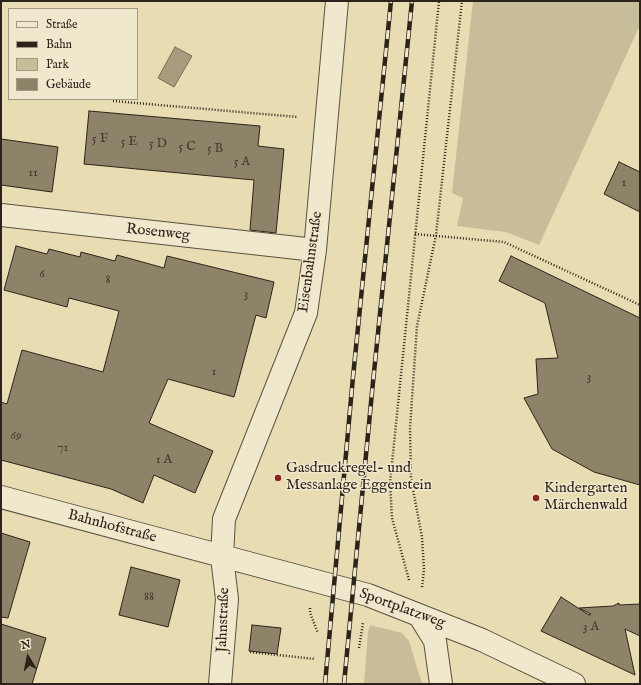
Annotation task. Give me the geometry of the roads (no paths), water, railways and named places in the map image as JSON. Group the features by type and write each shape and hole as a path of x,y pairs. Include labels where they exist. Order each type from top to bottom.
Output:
{"street":[{"name":"Eisenbahnstraße","path":"222,557 224,519 306,313 315,250 337,1"},
{"name":"Rosenweg","path":"1,215 315,250"},
{"name":"Bahnhofstraße","path":"1,497 222,557"},
{"name":"Sportplatzweg","path":"222,557 368,595 482,640 574,684"},
{"name":"Jahnstraße","path":"220,684 227,598 222,557"},
{"path":"420,615 435,641 441,684"}],"railway":[{"path":"325,684 353,377 391,1"},
{"path":"344,684 412,1"}],"place":[{"name":"Gasdruckregel- und Messanlage Eggenstein","path":"278,478"},
{"name":"Kindergarten Märchenwald","path":"536,498"}]}
